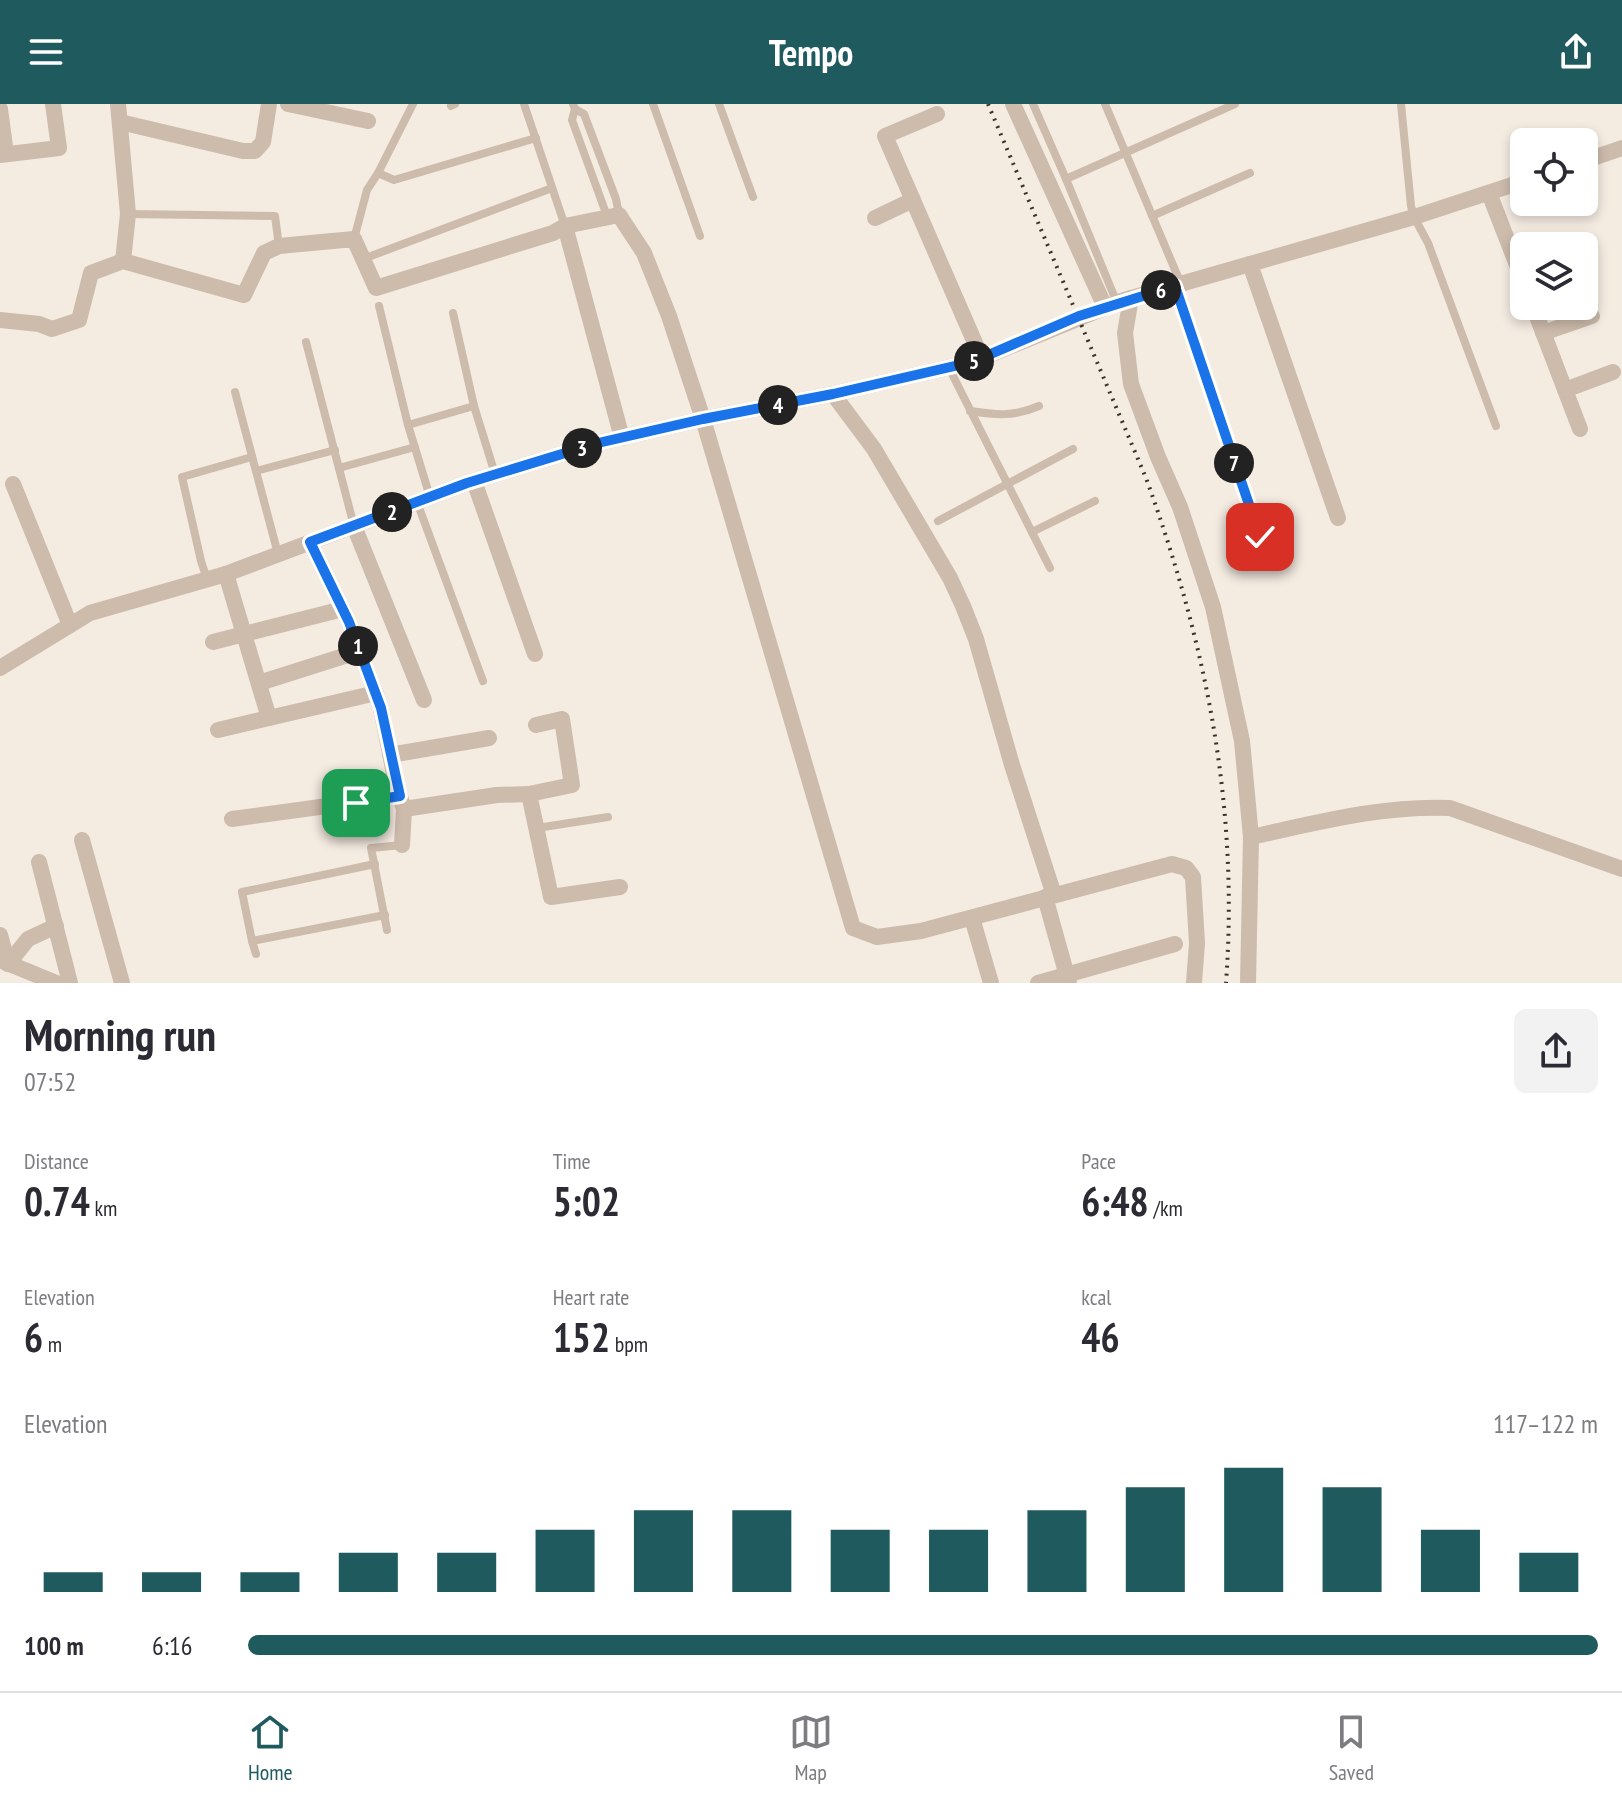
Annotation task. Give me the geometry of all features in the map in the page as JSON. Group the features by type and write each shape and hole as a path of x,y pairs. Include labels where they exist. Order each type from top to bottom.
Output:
{"street":[{"path":"0,109 3,155 59,148 53,104"},
{"path":"118,104 128,214 123,261"},
{"path":"120,122 243,151 255,151 263,142 269,104"},
{"path":"288,104 368,121"},
{"path":"1013,104 1118,303 1131,384 1180,507 1213,607 1242,741 1251,837 1248,983"},
{"path":"937,114 885,136 982,359"},
{"path":"1598,156 1622,148"},
{"path":"0,666 90,613 226,574 474,481 622,438 982,359 1118,303 1510,186"},
{"path":"1489,193 1510,246"},
{"path":"875,218 913,200"},
{"path":"0,320 39,324 52,329 79,320 91,273 123,261 244,295 264,253 279,246 354,239 376,288 553,233 565,226 593,218 614,217 644,253 669,316 703,419 853,928 877,937 921,931 1172,864 1186,868 1193,877 1197,943 1194,983"},
{"path":"565,226 622,438"},
{"path":"1250,264 1338,518"},
{"path":"1538,320 1580,429"},
{"path":"1543,333 1580,320"},
{"path":"1565,390 1613,372"},
{"path":"833,394 874,449 950,578 963,606 976,639 1050,896 1068,979"},
{"path":"474,481 535,654"},
{"path":"13,484 70,625"},
{"path":"354,526 424,700"},
{"path":"310,542 343,609 381,708 402,802 402,845"},
{"path":"226,574 269,718"},
{"path":"213,642 343,609"},
{"path":"259,683 360,651"},
{"path":"218,730 376,693"},
{"path":"232,819 402,802 529,794 572,785 562,719 536,725"},
{"path":"390,755 489,738"},
{"path":"529,794 551,897 620,887"},
{"path":"1251,837 1351,816 1423,807 1450,808 1622,869"},
{"path":"82,840 122,983"},
{"path":"39,862 70,983"},
{"path":"972,918 991,983"},
{"path":"4,962 28,939 56,926"},
{"path":"0,935 4,962"},
{"path":"1038,983 1068,979 1175,944"},
{"path":"4,962 56,983"}],"lane":[{"path":"354,239 367,190 413,104"},
{"path":"524,104 565,226"},
{"path":"653,104 700,236"},
{"path":"719,104 753,197"},
{"path":"1033,104 1118,303"},
{"path":"1105,104 1178,285 1260,537"},
{"path":"1066,179 1235,104"},
{"path":"1401,104 1414,217 1428,243 1496,426"},
{"path":"574,107 584,114 616,199 614,217 572,120 574,107"},
{"path":"378,173 394,180 536,138"},
{"path":"1152,216 1250,173"},
{"path":"362,260 552,188"},
{"path":"128,214 275,216 279,246"},
{"path":"379,306 415,447 423,500 483,681"},
{"path":"453,313 474,406 495,475"},
{"path":"306,342 354,526"},
{"path":"949,368 1050,568"},
{"path":"235,392 278,554"},
{"path":"408,425 474,406"},
{"path":"970,411 1002,417 1024,413 1039,406"},
{"path":"339,468 415,447"},
{"path":"938,521 1073,449"},
{"path":"256,471 335,450"},
{"path":"207,579 182,477 252,457"},
{"path":"1032,532 1095,501"},
{"path":"536,828 608,817"},
{"path":"387,930 371,848 402,845"},
{"path":"256,954 242,892 375,864"},
{"path":"252,941 385,915"}],"railway":[{"path":"988,104 1146,478 1186,602 1213,726 1222,789 1229,917 1226,983"}],"route":[{"path":"356,803 400,796 381,708 349,622 310,542 467,483 598,443 932,373 1011,347 1079,316 1175,286 1260,537"}]}
